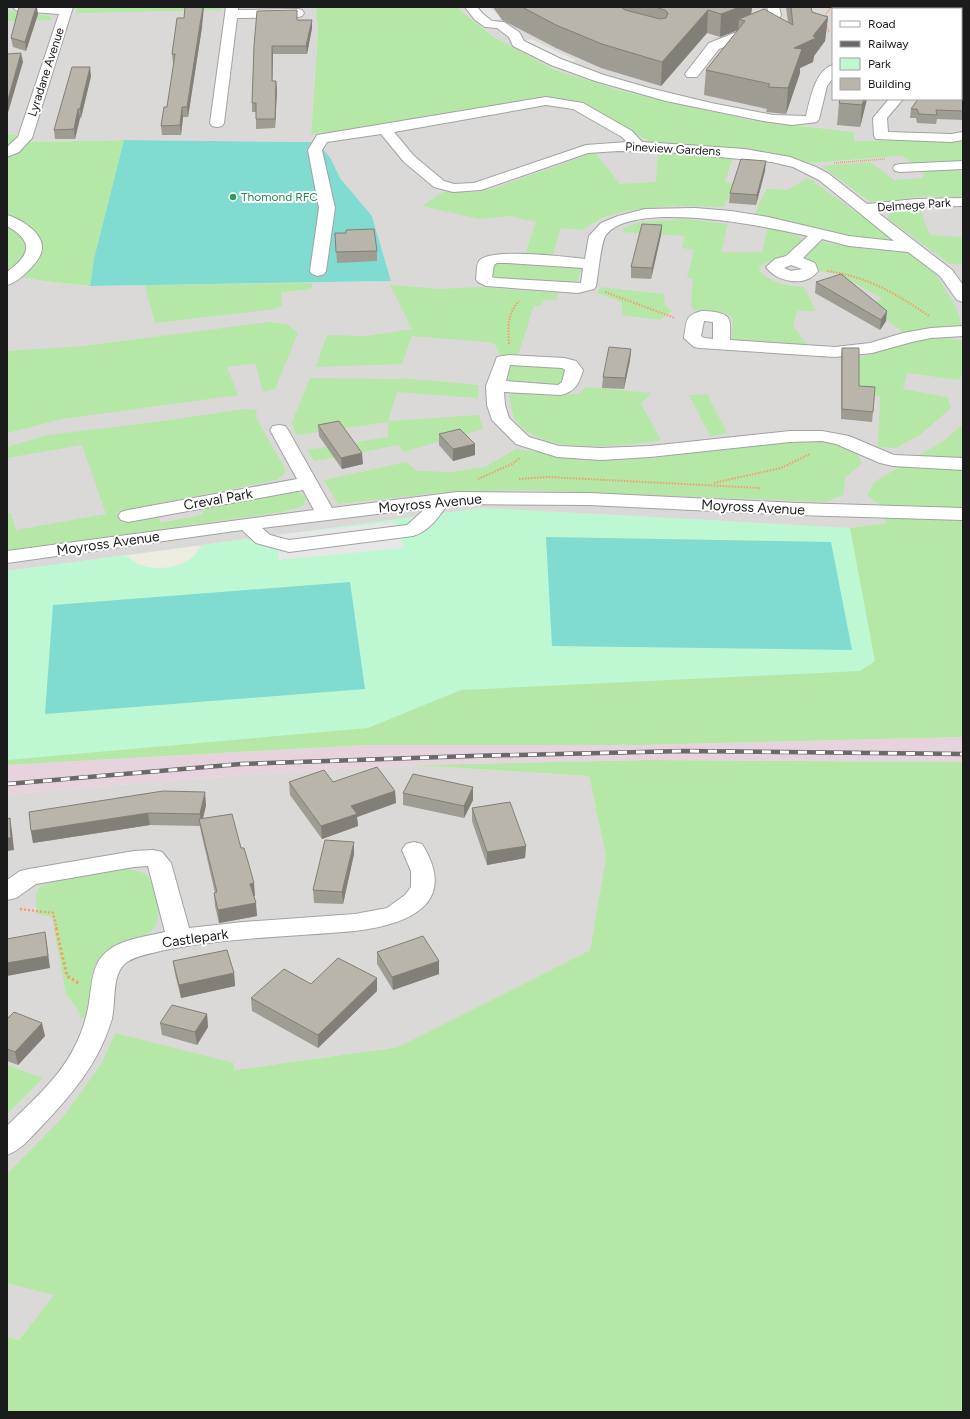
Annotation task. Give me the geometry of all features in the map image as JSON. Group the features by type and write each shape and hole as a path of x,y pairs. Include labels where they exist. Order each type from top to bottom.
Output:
{"street":[{"path":"20,7 66,9"},
{"path":"471,7 479,17 489,24 500,25 515,34 518,43 556,61 591,74 668,97 761,117 798,122 812,119 820,85 832,70"},
{"path":"692,74 714,46 756,29 775,15 773,7"},
{"name":"Lyradane Avenue","path":"7,153 14,149 25,138 66,9"},
{"path":"217,123 231,10 298,13"},
{"path":"895,100 880,118 881,136 951,138 963,136"},
{"path":"318,271 326,208 315,150 322,138 385,130 546,101 578,106 627,134 637,145"},
{"name":"Pineview Gardens","path":"385,130 409,159 440,184 453,188 476,187 586,149 637,145 772,156 794,162 809,167 824,177 912,248 946,273 963,297"},
{"path":"900,168 963,165"},
{"name":"Delmege Park","path":"865,209 916,202 963,202"},
{"name":"Pineview Gardens","path":"588,286 597,236 606,226 622,219 645,214 695,212 731,216 768,222 850,241 912,248"},
{"path":"7,220 23,228 34,239 36,244 35,250 27,264 7,280"},
{"path":"810,271 806,275 788,276 778,273 774,267 781,262 791,260 819,234"},
{"path":"588,286 578,288 536,286 492,283 484,279 486,263 494,259 507,258 591,264"},
{"path":"946,273 963,272"},
{"path":"722,345 721,320 717,317 701,316 696,318 692,338 700,343 722,345 835,352 872,348 909,337 956,331"},
{"path":"495,386 560,390 570,385 574,370 570,365 564,363 503,361 495,386 496,407 500,419 507,429 519,438 536,445 559,451 606,454 792,436 822,436 843,439 890,460 963,464"},
{"path":"280,430 325,513"},
{"name":"Creval Park","path":"128,516 308,483"},
{"name":"Moyross Avenue","path":"7,557 325,513 441,500 486,498 582,499 855,511 963,514"},
{"path":"246,524 263,539 289,546 413,530 431,514 441,500"},
{"name":"Castlepark","path":"7,1144 59,1090 81,1059 98,1020 106,970 118,955 130,950 179,938 341,924 396,914 410,904 420,894 425,882 424,872 414,850"},
{"path":"11,900 30,877 134,859 153,858 159,863 179,938"}],"path":[{"path":"818,36 829,31 826,24 826,14 831,7"},
{"path":"810,271 829,271 854,275 893,292 956,331"},
{"path":"509,360 508,317 512,307 536,286"},
{"path":"588,286 657,313 695,325"},
{"path":"710,484 781,468 843,439"},
{"path":"477,480 512,464 536,445"},
{"path":"11,900 53,913 67,976 102,999"}],"shaded area":[{"path":"7,7 316,7 318,31 311,135 558,100 586,104 653,144 763,152 812,163 901,156 916,165 963,163 963,514 850,528 483,508 7,571 7,273 36,280 90,286 391,281 372,216 340,178 331,159 310,142 124,140 32,142 13,134 7,135"},
{"path":"459,7 963,7 963,139 941,141 854,141 853,132 750,120 622,91 555,70 492,36 461,11"},
{"path":"477,7 489,7 504,19 491,20"},
{"path":"531,39 576,60 570,63 523,41"},
{"name":"Thomond RFC","path":"124,140 310,142 319,144 331,159 340,178 372,216 391,281 90,286 94,258"},
{"path":"395,522 404,548 279,560 275,535"},
{"path":"546,537 831,542 852,650 552,646"},
{"path":"350,582 365,689 45,714 53,605"},
{"path":"963,737 963,762 649,760 413,765 253,774 7,794 7,765 365,745 640,745"},
{"path":"413,765 589,776 606,857 590,950 398,1047 234,1070 19,1340 7,1337 7,794 253,774"}],"green space":[{"path":"77,7 222,7 221,10 76,13"},
{"path":"316,7 459,7 461,11 492,36 555,70 622,91 750,120 854,132 854,141 941,141 963,139 963,163 916,165 901,156 812,163 763,152 653,144 586,104 558,100 311,135 318,31"},
{"path":"7,10 50,16 52,20 7,21"},
{"path":"13,134 32,142 124,140 94,258 90,286 36,280 7,273 7,135"},
{"path":"658,151 733,157 725,182 735,184 724,207 673,206 648,208 626,211 601,218 582,230 561,228 552,257 525,255 536,222 511,216 479,219 422,206 443,192 478,192 495,188 590,154 596,154 620,184 656,182"},
{"path":"870,162 894,180 922,178 925,171 958,170 963,175 963,198 925,196 881,202 869,201 822,166"},
{"path":"808,178 892,238 890,241 859,239 755,214 766,189 787,190"},
{"path":"919,207 930,235 963,237 963,264 950,264 887,218 892,212"},
{"path":"684,219 728,224 721,252 762,252 768,227 794,233 804,241 784,255 759,266 760,271 775,282 804,287 816,311 797,311 793,326 809,347 740,343 732,339 733,318 725,313 693,310 691,304 693,279 687,278 694,250 682,248 685,236 622,232 624,228 639,222"},
{"path":"822,242 859,248 910,253 933,269 957,309 962,327 903,332 866,304 883,299 838,274 818,271 812,263 802,256"},
{"path":"504,261 578,266 581,270 577,282 571,285 491,278 494,265"},
{"path":"313,283 311,289 281,292 282,305 275,309 155,323 145,285"},
{"path":"390,285 440,289 480,287 558,293 556,300 543,300 542,305 534,306 518,355 500,355 495,344 487,342 412,336 402,364 316,367 327,335 366,336 412,329"},
{"path":"600,287 664,294 665,305 672,311 660,320 622,315 622,302 597,293"},
{"path":"269,322 288,325 298,333 275,389 263,392 255,363 227,367 238,395 62,419 7,433 7,351 83,346"},
{"path":"924,338 951,338 963,341 963,371 959,380 907,373 903,389 947,397 951,408 921,434 896,448 878,447 880,396 857,393 858,358"},
{"path":"513,364 561,367 566,371 562,384 553,385 508,382 505,379"},
{"path":"310,378 401,378 479,385 478,398 397,392 388,421 479,415 483,429 404,452 399,445 314,461 307,450 388,437 388,422 296,435 292,422"},
{"path":"586,387 651,393 641,404 661,440 626,445 605,446 563,444 544,440 528,432 516,421 509,395 518,392 579,394"},
{"path":"707,394 727,433 710,436 689,395"},
{"path":"244,409 257,410 256,417 284,467 285,473 277,480 117,512 122,523 159,516 160,523 202,515 206,507 296,491 307,497 303,506 282,512 7,551 7,513 11,513 16,530 106,514 82,445 7,458 7,447 47,435 163,421"},
{"path":"963,424 963,737 640,745 365,745 7,765 7,571 142,579 483,508 823,527 850,528 886,523 882,506 867,495 874,482 942,442"},
{"path":"800,441 825,442 854,448 862,463 845,478 843,495 825,502 529,490 454,491 338,504 324,480 406,462 418,471 452,472 485,467 516,449 599,460 652,457"},
{"path":"483,508 850,528 875,661 860,671 461,690 368,728 7,760 7,571 126,555 143,566 166,568 187,561 196,554 201,545"},
{"path":"649,760 963,762 963,1412 7,1412 7,1337 19,1340 54,1295 7,1283 7,1174 63,1117 102,1063 115,1033 234,1063 234,1070 398,1047 590,950 606,857 589,776 413,765"},
{"path":"121,868 139,871 150,880 155,892 158,910 157,923 151,931 142,938 107,953 97,962 92,974 90,1001 84,1018 79,1018 81,1014 66,994 52,917 38,914 36,895 38,889 43,885 64,878"},
{"path":"7,1065 43,1078 7,1114"}],"building":[{"path":"19,7 36,7 25,42 11,38"},
{"path":"185,7 203,7 187,107 182,107 180,125 161,126 164,107 167,107 175,54 172,54 177,18 184,18"},
{"path":"522,7 621,7 625,10 660,19 666,18 668,13 665,10 655,7 740,7 721,14 708,10 662,62 602,44 556,25"},
{"path":"791,7 811,7 812,12 828,17 813,36 816,38 794,48 802,49 788,88 768,87 770,84 706,70 745,21 739,19 764,9 793,25"},
{"path":"297,10 297,20 312,20 306,46 272,46 272,81 276,81 275,119 256,119 256,103 252,103 257,11"},
{"path":"963,29 963,111 936,110 937,115 919,114 917,109 911,109 917,100 962,100"},
{"path":"21,53 7,103 7,54"},
{"path":"72,67 90,67 80,109 78,109 74,129 54,130"},
{"path":"840,100 864,100 862,105 839,103"},
{"path":"741,159 766,161 757,195 730,193"},
{"path":"642,224 662,225 652,268 631,267"},
{"path":"374,229 377,251 336,252 335,233 346,233 346,230"},
{"path":"841,274 887,311 881,320 816,282"},
{"path":"609,347 631,349 625,378 603,377"},
{"path":"842,348 859,348 859,386 875,387 873,412 842,409"},
{"path":"339,421 362,453 341,458 318,425"},
{"path":"460,429 475,444 453,449 439,434"},
{"path":"377,767 395,791 351,806 357,814 321,826 289,782 324,770 333,782"},
{"path":"413,774 473,787 464,806 403,793"},
{"path":"163,791 205,792 200,814 148,813 31,831 29,812"},
{"path":"510,802 526,846 487,852 472,808"},
{"path":"232,814 241,848 244,848 254,883 250,884 256,903 218,910 214,893 217,892 199,819"},
{"path":"10,818 11,838 7,838 7,819"},
{"path":"325,840 354,842 342,892 313,890"},
{"path":"45,932 48,956 7,963 7,939"},
{"path":"423,936 439,961 392,977 377,952"},
{"path":"227,950 234,973 179,985 173,961"},
{"path":"338,958 377,978 318,1035 251,998 284,969 311,984"},
{"path":"172,1005 207,1014 195,1032 160,1023"},
{"path":"14,1012 42,1023 15,1052 7,1049 7,1019"}],"railway":[{"path":"7,784 241,764 471,756 683,751 963,754"}],"place":[{"name":"Thomond RFC","path":"233,197"}]}
